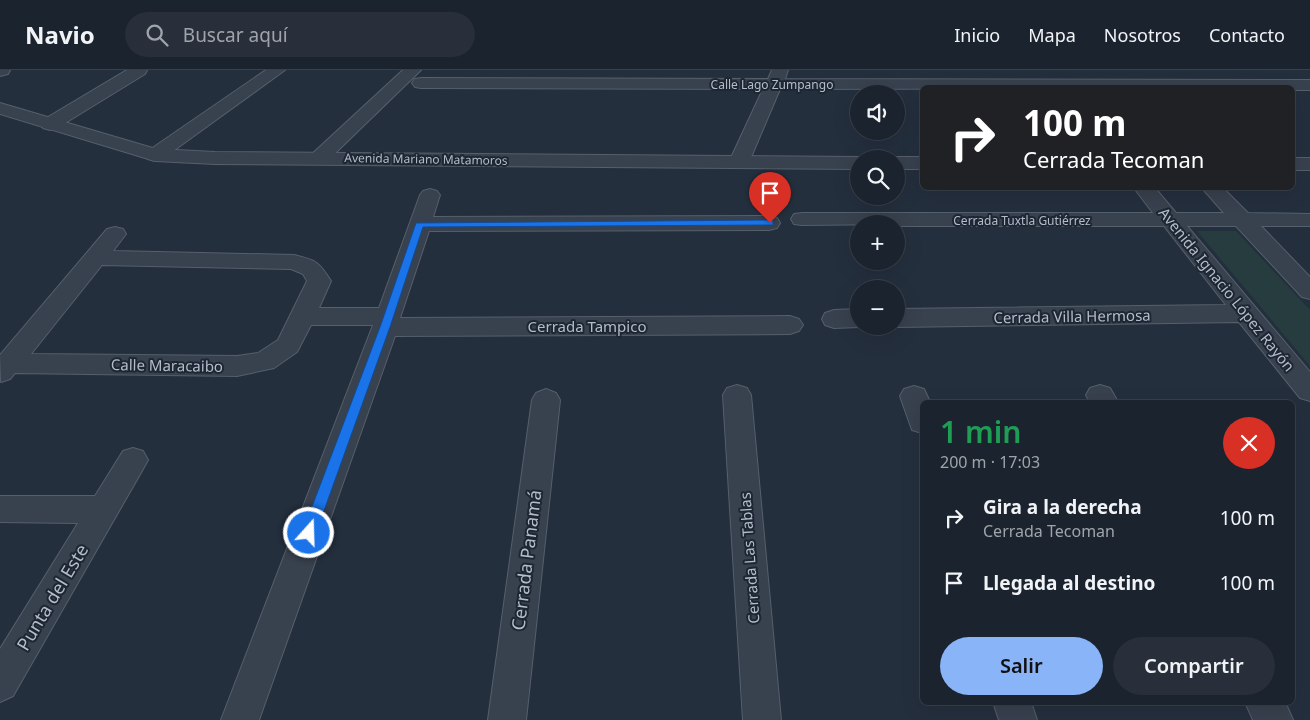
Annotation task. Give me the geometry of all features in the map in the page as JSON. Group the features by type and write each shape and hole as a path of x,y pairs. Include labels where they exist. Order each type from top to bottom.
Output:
{"street":[{"path":"50,124 139,70"},
{"path":"155,155 277,70"},
{"path":"319,158 417,76 435,70"},
{"path":"344,158 417,76"},
{"name":"Calle Lago Zumpango","path":"417,76 1152,81 1287,77 1310,84"},
{"path":"739,162 776,77"},
{"name":"Avenida Mariano Matamoros","path":"0,108 155,155 215,158 850,163"},
{"path":"905,163 920,163"},
{"path":"1295,164 1310,164"},
{"name":"Avenida Ignacio López Rayón","path":"1146,190 1310,391"},
{"path":"1214,190 1310,291"},
{"path":"240,720 389,315 430,195"},
{"name":"Cerrada Tuxtla Gutiérrez","path":"802,219 1310,220"},
{"path":"419,224 770,223"},
{"name":"Calle Maracaibo","path":"4,368 115,234"},
{"name":"Calle Maracaibo","path":"4,368 237,366 265,361 288,346 319,281 312,269 294,262 96,258"},
{"path":"307,308 389,315"},
{"name":"Cerrada Villa Hermosa","path":"905,318 1247,313"},
{"name":"Cerrada Tampico","path":"389,315 790,325"},
{"path":"834,319 850,318"},
{"name":"Cerrada Las Tablas","path":"737,395 762,720"},
{"path":"914,396 920,416"},
{"name":"Cerrada Panamá","path":"507,720 546,400"},
{"name":"Punta del Este","path":"0,683 133,460"},
{"path":"0,509 104,510"},
{"path":"1013,705 1018,720"},
{"path":"1266,705 1274,720"}],"green space":[{"path":"1197,231 1236,231 1310,310 1310,366"}],"route":[{"path":"309,533 385,327 419,224 770,223"}]}
